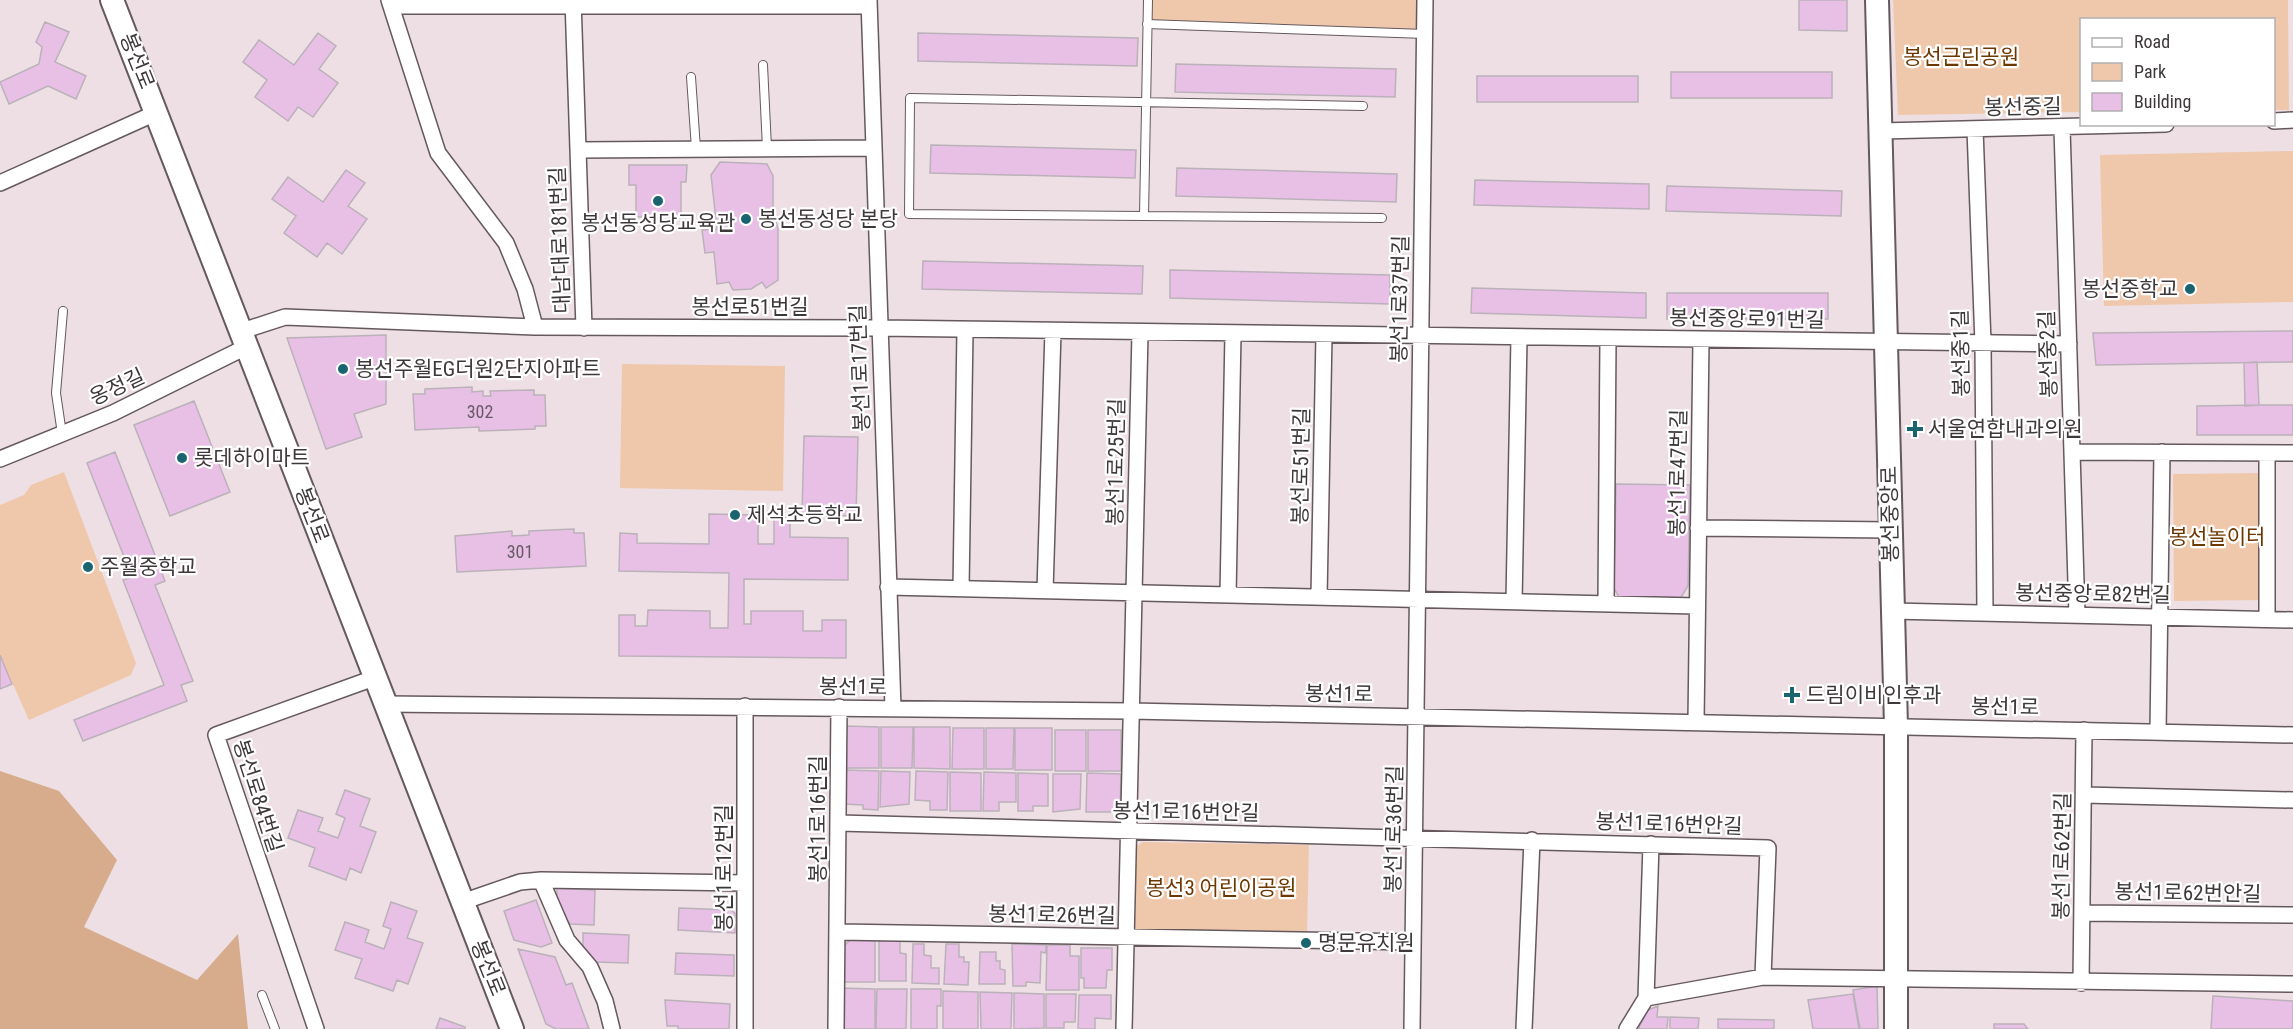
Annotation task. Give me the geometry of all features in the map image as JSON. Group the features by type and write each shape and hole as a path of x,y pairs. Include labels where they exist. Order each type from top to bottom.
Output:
{"main road":[{"name":"봉선로","path":"112,0 158,112 384,704 512,1029"},
{"name":"봉선중앙로","path":"1877,0 1896,726 1896,1029"}],"street":[{"name":"봉선1로37번길","path":"1416,716 1425,0"},
{"path":"535,327 522,280 506,243 444,162 431,137 390,3 869,3"},
{"name":"대남대로181번길","path":"573,3 584,328"},
{"name":"봉선1로17번길","path":"869,3 893,708"},
{"path":"0,183 158,112"},
{"path":"2275,121 2293,120"},
{"name":"봉선중길","path":"1881,131 2114,126"},
{"name":"봉선중2길","path":"2062,128 2077,615"},
{"name":"봉선중1길","path":"1975,129 1983,343 1985,613"},
{"path":"767,148 874,148"},
{"name":"대남대로181번길","path":"578,150 767,148"},
{"name":"봉선로51번길","path":"245,339 285,317 584,328 879,328 1421,337"},
{"path":"961,589 965,330"},
{"path":"1038,591 1053,332"},
{"name":"봉선1로25번길","path":"1131,711 1140,333"},
{"path":"1228,595 1233,334"},
{"name":"봉선로51번길","path":"1319,597 1324,335"},
{"name":"봉선중앙로91번길","path":"1421,337 2069,344"},
{"path":"1514,602 1519,338"},
{"name":"옹정길","path":"0,459 113,413 245,339"},
{"path":"1606,604 1608,339"},
{"name":"봉선1로47번길","path":"1696,722 1701,340"},
{"path":"2072,452 2293,453"},
{"path":"2158,732 2162,452"},
{"path":"2267,453 2267,619"},
{"path":"1698,528 1890,530"},
{"path":"888,587 1697,606"},
{"name":"봉선중앙로82번길","path":"1892,610 2293,620"},
{"name":"봉선로84번길","path":"316,1029 216,735 374,678"},
{"name":"봉선1로","path":"384,704 1131,711 2293,735"},
{"name":"봉선1로12번길","path":"745,706 745,1029"},
{"name":"봉선1로16번길","path":"836,1029 839,932 839,707"},
{"name":"봉선1로26번길","path":"1124,1029 1131,711"},
{"name":"봉선1로36번길","path":"1412,1029 1416,716"},
{"name":"봉선1로62번길","path":"2081,983 2084,730"},
{"path":"2084,795 2293,800"},
{"name":"봉선1로16번안길","path":"839,823 1768,848 1763,976"},
{"path":"1524,1029 1532,840"},
{"path":"1627,1029 1646,998 1651,844"},
{"path":"541,880 567,940 590,967 605,1001 612,1029"},
{"path":"462,902 520,882 541,880 745,883"},
{"name":"봉선1로62번안길","path":"2083,913 2293,915"},
{"name":"봉선1로26번길","path":"839,932 1413,942"},
{"path":"1646,998 1763,976 2081,983 2293,984"}],"lane":[{"path":"1144,216 1148,0"},
{"path":"1147,24 1425,33"},
{"path":"763,65 767,148"},
{"path":"691,77 696,148"},
{"path":"1363,106 910,98 909,214 1382,218"},
{"path":"62,434 56,393 63,311"},
{"path":"262,995 275,1029"}],"green space":[{"path":"1148,0 1419,0 1415,33 1147,24"},
{"name":"봉선근린공원","path":"1893,0 2288,0 2289,110 2275,110 2275,18 2080,18 2080,112 1898,115"},
{"path":"2293,151 2293,302 2104,306 2100,155"},
{"path":"622,364 785,366 783,491 620,488"},
{"path":"64,472 136,663 131,675 29,720 0,655 0,505 24,495 31,485"},
{"name":"봉선놀이터","path":"2259,473 2261,600 2174,601 2173,474"},
{"name":"봉선3 어린이공원","path":"1143,842 1309,845 1307,934 1133,930 1134,848"}],"shaded area":[{"path":"0,771 59,791 117,860 84,927 197,980 238,934 248,1029 0,1029"}],"building":[{"path":"1799,0 1847,0 1847,31 1799,30"},
{"path":"45,22 69,32 55,62 86,76 76,99 48,86 9,104 0,82 39,64 42,47 36,42"},
{"path":"318,33 336,46 319,69 338,83 313,117 298,107 288,121 255,97 267,80 243,62 259,40 294,65"},
{"path":"918,33 1138,38 1137,66 918,61"},
{"path":"1176,64 1396,69 1395,97 1175,92"},
{"path":"1671,72 1832,72 1832,98 1671,98"},
{"path":"1477,76 1638,76 1638,102 1477,102"},
{"path":"931,145 1136,150 1135,178 930,173"},
{"name":"봉선동성당 본당","path":"720,162 767,164 773,176 773,210 778,229 778,280 766,288 762,282 751,289 733,290 729,282 717,284 714,252 705,253 702,230 717,229 711,175"},
{"name":"봉선동성당교육관","path":"629,165 687,165 686,182 681,182 681,217 636,217 636,185 629,185"},
{"path":"1177,168 1397,174 1396,202 1176,196"},
{"path":"346,170 365,183 348,206 367,219 342,254 327,243 317,257 284,233 296,216 272,199 288,177 323,202"},
{"path":"1475,180 1649,184 1649,209 1474,205"},
{"path":"1667,186 1842,191 1841,216 1666,211"},
{"path":"923,261 1143,266 1142,294 922,289"},
{"path":"1170,270 1390,275 1390,304 1170,298"},
{"path":"1472,288 1646,293 1646,318 1471,313"},
{"path":"1667,293 1828,293 1828,319 1667,319"},
{"path":"2293,331 2293,362 2096,365 2093,333"},
{"name":"봉선주월EG더원2단지아파트","path":"386,335 386,404 354,414 362,437 326,449 287,338"},
{"path":"2257,362 2259,405 2245,406 2244,363"},
{"path":"472,387 472,392 483,391 483,396 491,396 490,391 534,390 534,395 545,395 546,426 535,426 535,429 479,431 479,427 415,430 413,394 425,394 425,389"},
{"name":"롯데하이마트","path":"194,401 230,492 170,516 134,425"},
{"path":"2293,405 2293,435 2197,435 2197,406"},
{"path":"804,436 858,437 856,516 802,515"},
{"path":"115,452 165,581 155,585 193,681 181,685 187,701 83,741 74,720 164,685 123,580 132,577 87,463"},
{"path":"1616,484 1690,485 1688,586 1680,599 1620,599 1614,588"},
{"path":"709,514 758,515 758,544 774,544 774,518 790,518 790,537 848,538 848,580 744,579 744,624 751,624 751,611 803,611 803,631 822,631 822,620 846,620 846,658 619,656 619,615 635,615 635,626 647,626 648,610 710,611 710,628 728,628 729,573 619,571 620,533 637,534 637,543 709,544"},
{"path":"574,529 574,533 584,533 586,566 457,572 455,536 512,531 512,536 529,535 529,531"},
{"path":"0,655 12,684 0,689"},
{"path":"845,726 879,727 879,768 845,768"},
{"path":"881,727 913,727 912,768 881,768"},
{"path":"914,727 950,727 950,769 914,768"},
{"path":"953,728 984,728 984,769 952,769"},
{"path":"986,728 1014,728 1013,769 986,769"},
{"path":"1015,728 1052,728 1052,770 1015,770"},
{"path":"1055,730 1086,730 1086,771 1055,771"},
{"path":"1088,730 1121,730 1121,771 1088,771"},
{"path":"845,770 879,771 878,810 863,809 863,805 844,804"},
{"path":"881,771 910,772 909,804 880,807"},
{"path":"916,771 948,772 947,810 930,810 930,801 915,800"},
{"path":"950,772 981,773 981,811 950,811"},
{"path":"984,772 1016,773 1016,802 999,802 999,811 983,811"},
{"path":"1018,773 1048,774 1048,806 1033,806 1033,811 1018,811"},
{"path":"1087,773 1121,774 1120,812 1086,812"},
{"path":"1053,774 1081,774 1080,809 1053,812"},
{"path":"345,790 370,799 360,826 376,832 361,873 350,868 346,880 309,866 315,848 288,838 298,810 323,818 318,831 338,838 345,818 336,814"},
{"path":"557,888 595,890 594,925 570,924 557,902"},
{"path":"536,900 552,943 541,947 514,940 504,911"},
{"path":"391,902 417,911 407,938 423,943 408,984 397,980 393,991 355,978 362,959 335,950 345,922 369,930 365,942 384,949 391,929 383,926"},
{"path":"679,908 731,910 735,913 735,933 678,930"},
{"path":"583,933 629,935 628,963 595,962 583,947"},
{"path":"852,938 875,938 875,982 843,982 842,948"},
{"path":"879,939 900,939 900,953 906,954 906,981 879,981"},
{"path":"913,944 924,944 924,955 931,956 931,968 939,968 939,984 912,983"},
{"path":"946,944 959,944 959,957 964,957 964,962 969,962 968,985 944,984"},
{"path":"1012,944 1046,945 1046,953 1041,952 1040,983 1026,982 1026,986 1013,986"},
{"path":"1047,945 1070,945 1070,956 1079,956 1079,990 1046,990"},
{"path":"1081,948 1112,948 1112,970 1107,970 1106,988 1084,988 1084,978 1081,978"},
{"path":"518,949 555,957 566,985 572,983 589,1029 556,1029 546,1024"},
{"path":"980,952 996,952 996,961 1000,961 1000,969 1005,970 1005,984 979,984"},
{"path":"676,953 734,955 734,976 675,974"},
{"path":"1877,986 1878,1029 1860,1029 1853,990"},
{"path":"840,988 875,989 875,1029 845,1029 840,1024"},
{"path":"877,989 907,989 906,1029 876,1029"},
{"path":"911,989 941,989 941,1006 937,1006 937,1029 911,1029"},
{"path":"943,991 978,992 978,1029 943,1029"},
{"path":"980,992 1012,993 1011,1029 981,1029"},
{"path":"1014,993 1044,994 1044,1028 1014,1029"},
{"path":"1046,994 1076,994 1075,1022 1064,1022 1064,1028 1046,1028"},
{"path":"1853,994 1859,1029 1813,1029 1808,1000"},
{"path":"1079,995 1111,995 1111,1019 1095,1018 1095,1029 1078,1029"},
{"path":"2213,996 2293,1001 2293,1029 2211,1029"},
{"path":"665,1000 730,1004 729,1029 678,1029 678,1026 667,1026"},
{"path":"1658,1006 1657,1017 1668,1017 1667,1029 1638,1029 1648,1010"},
{"path":"1670,1017 1699,1018 1698,1029 1670,1029"},
{"path":"440,1018 465,1027 465,1029 436,1029"},
{"path":"1718,1019 1774,1020 1774,1029 1718,1029"},
{"path":"1994,1024 2024,1024 2028,1029 1994,1029"}],"place":[{"name":"봉선동성당교육관","path":"658,201"},
{"name":"봉선동성당 본당","path":"746,219"},
{"name":"봉선중학교","path":"2190,289"},
{"name":"봉선주월EG더원2단지아파트","path":"343,369"},
{"name":"서울연합내과의원","path":"1915,429"},
{"name":"롯데하이마트","path":"182,458"},
{"name":"제석초등학교","path":"735,515"},
{"name":"주월중학교","path":"88,567"},
{"name":"드림이비인후과","path":"1792,695"},
{"name":"명문유치원","path":"1306,943"}]}
